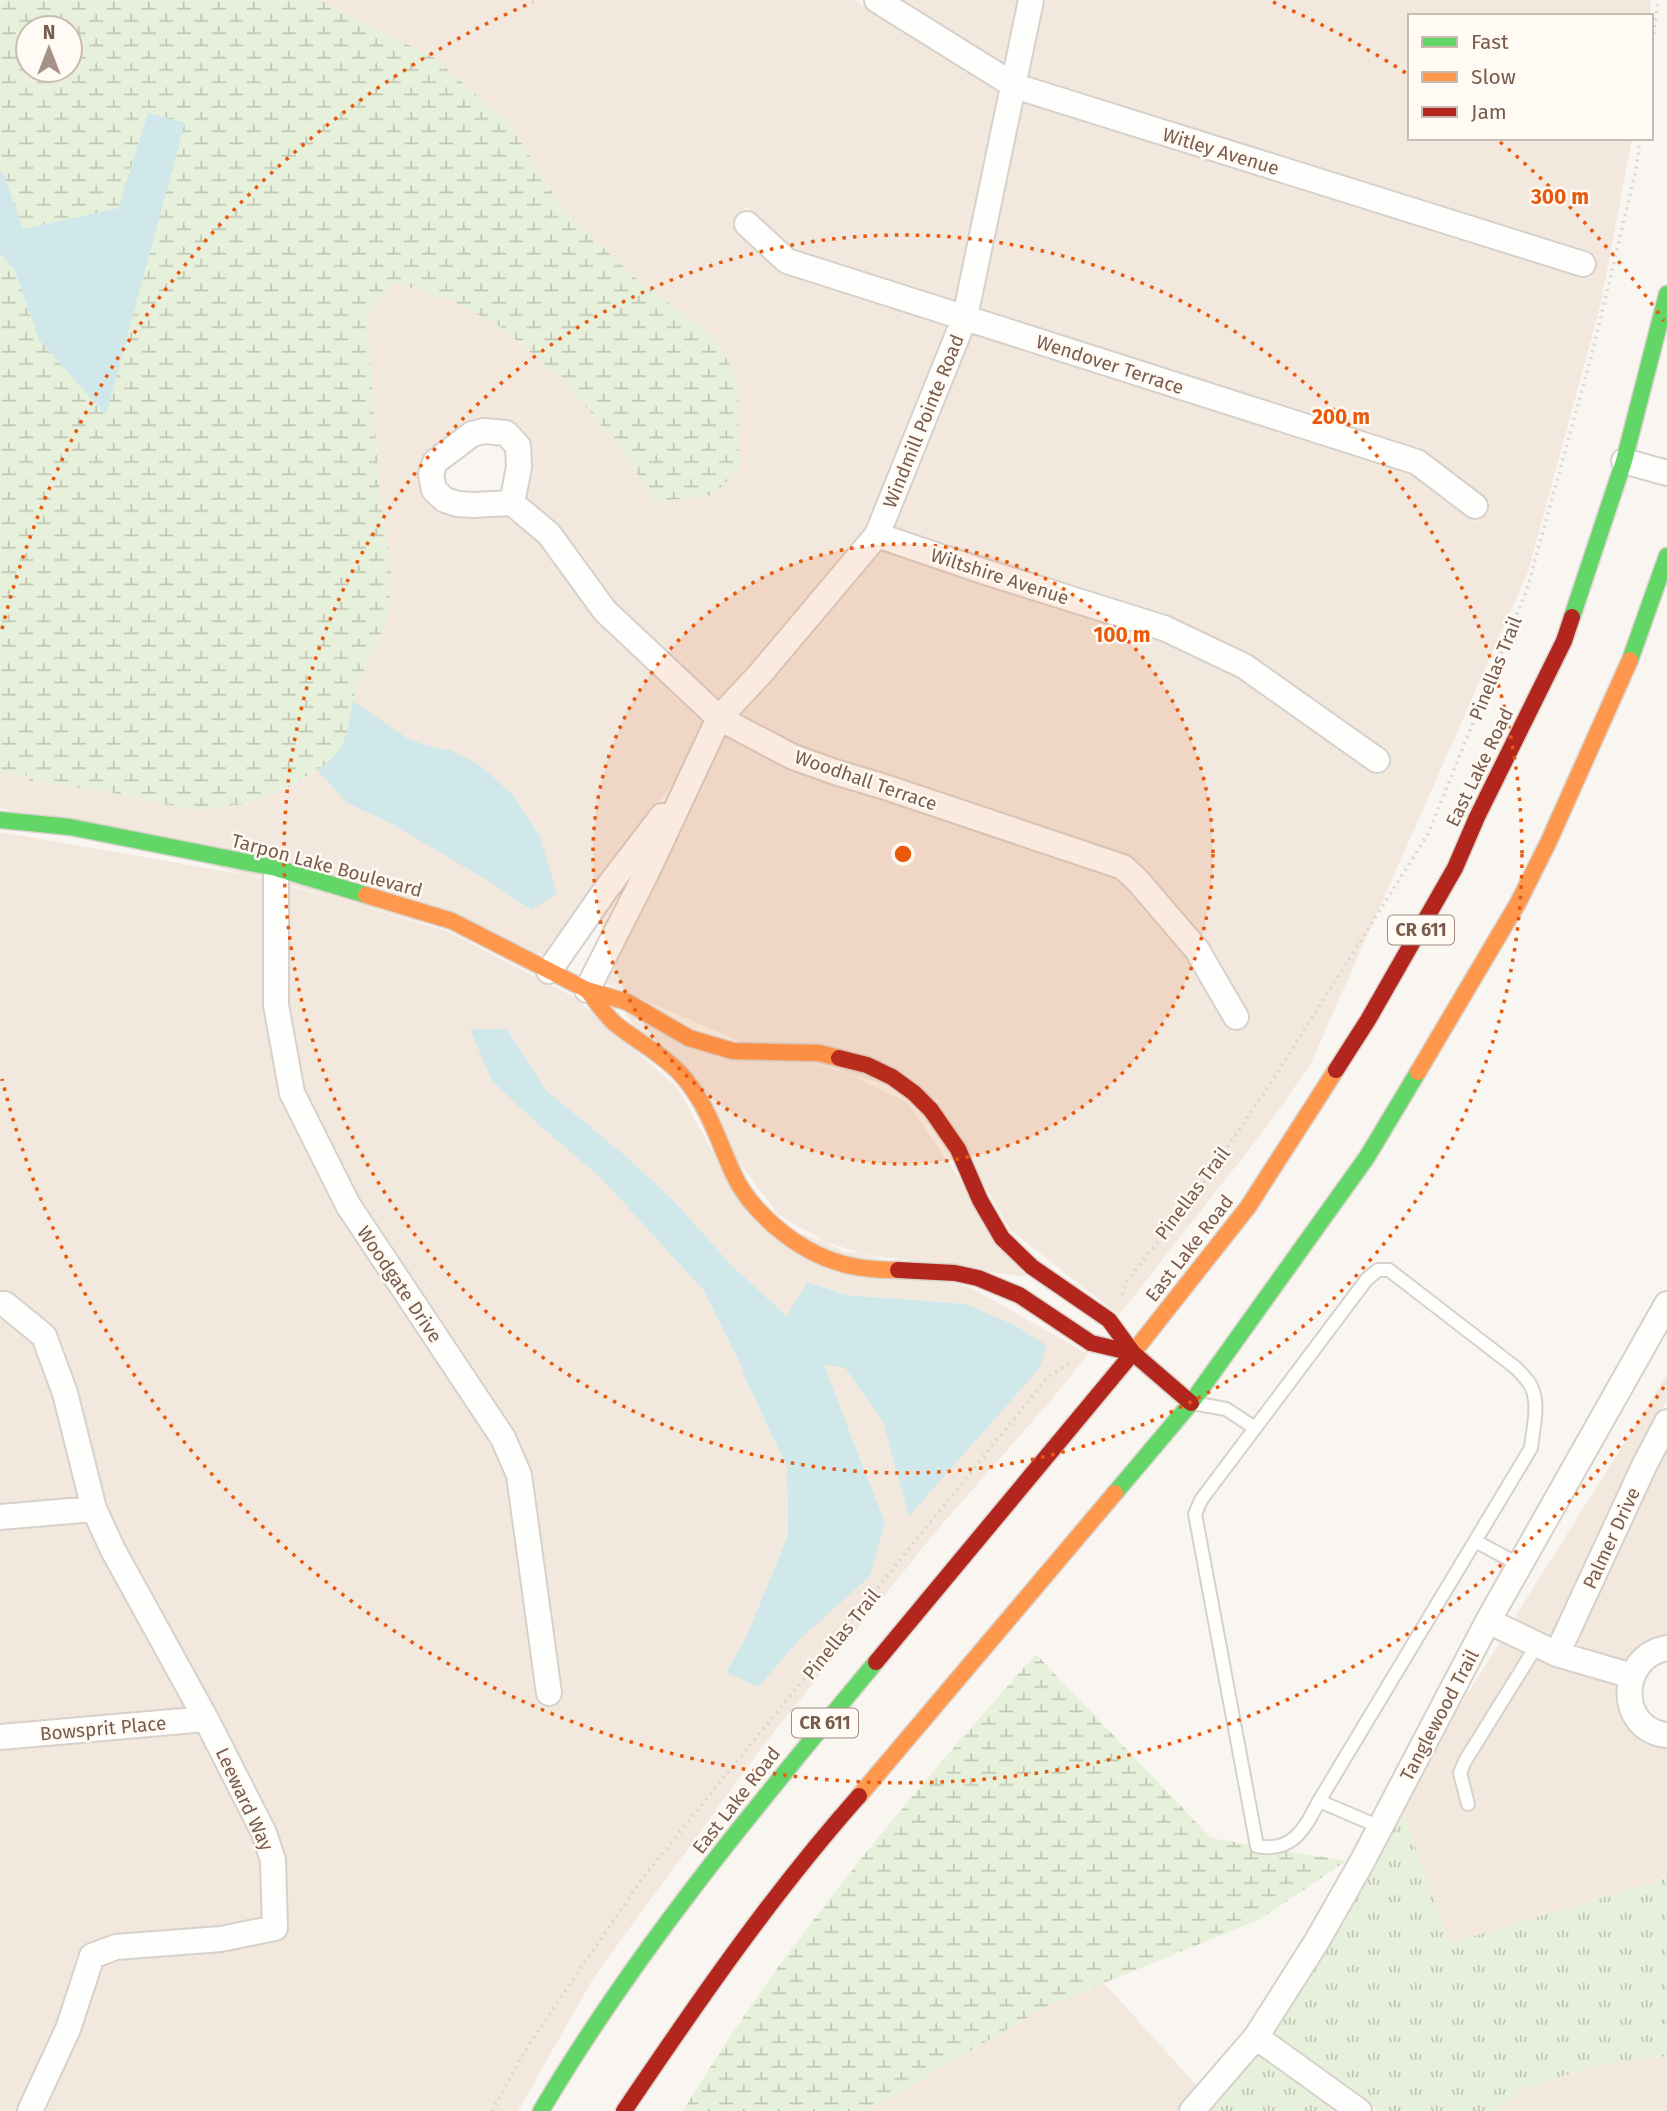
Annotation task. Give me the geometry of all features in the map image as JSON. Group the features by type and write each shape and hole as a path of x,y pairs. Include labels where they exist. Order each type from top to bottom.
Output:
{"main road":[{"name":"East Lake Road","path":"541,2111 567,2067 644,1952 778,1780 1133,1353 1248,1207 1368,1020 1455,868 1476,817 1564,641 1624,461 1667,293"},
{"path":"624,2111 702,1994 833,1825 1191,1403 1367,1157 1518,903 1548,843 1626,672 1667,556"},
{"name":"Tarpon Lake Boulevard","path":"0,820 70,827 276,868 452,921 587,990 627,1002 690,1038 713,1046 733,1051 791,1052 841,1057 867,1065 892,1077 931,1110 958,1149 980,1200 1002,1238 1032,1267 1109,1320 1133,1353"},
{"name":"Tarpon Lake Boulevard","path":"587,990 615,1024 666,1061 684,1078 710,1116 734,1176 756,1208 799,1244 839,1263 866,1269 955,1273 998,1285 1019,1295 1091,1343 1133,1353"},
{"path":"1133,1353 1191,1403"}],"street":[{"name":"Witley Avenue","path":"877,0 1015,86 1583,264"},
{"name":"Windmill Pointe Road","path":"587,990 646,874 719,718 760,674 877,535 965,317 1031,0"},
{"name":"Wendover Terrace","path":"747,224 787,261 1417,462 1475,506"},
{"path":"1624,461 1667,473"},
{"name":"Woodhall Terrace","path":"512,503 549,534 605,611 719,718 793,757 1123,867 1139,881 1197,950 1236,1017"},
{"name":"Wiltshire Avenue","path":"877,535 1164,628 1244,666 1377,760"},
{"name":"Windmill Pointe Road","path":"550,971 607,888 688,783"},
{"name":"Woodgate Drive","path":"276,868 276,1005 292,1093 348,1205 503,1438 519,1475 549,1693"},
{"name":"Leeward Way","path":"0,1304 5,1304 44,1336 65,1393 94,1508 113,1550 206,1719 264,1833 273,1860 275,1928 220,1940 116,1947 92,1956 68,2029 30,2111"},
{"name":"Tanglewood Trail","path":"1192,2111 1256,2037 1317,1941 1488,1621 1667,1304"},
{"name":"Palmer Drive","path":"1547,1650 1667,1422"},
{"path":"0,1517 94,1508"},
{"path":"1488,1621 1547,1650 1632,1676"},
{"path":"1667,1648 1650,1654 1639,1664 1632,1676 1629,1690 1631,1705 1637,1718 1648,1728 1667,1735"},
{"name":"Bowsprit Place","path":"0,1737 206,1719"},
{"path":"1256,2037 1359,2111"}],"lane":[{"path":"1378,1270 1389,1270 1516,1368 1530,1384 1534,1397 1531,1447 1303,1830 1285,1844 1268,1848 1257,1846 1195,1514 1200,1500 1255,1428 1367,1279 1378,1270"},
{"path":"1191,1403 1226,1409 1255,1428"},
{"path":"1475,1541 1520,1565"},
{"path":"1468,1804 1460,1773 1465,1761 1547,1650"},
{"path":"1319,1801 1380,1827"}],"path":[{"path":"1653,39 1658,0"},
{"name":"Pinellas Trail","path":"1109,1320 1127,1281 1200,1188 1274,1078 1427,834 1527,589 1592,354 1636,170 1640,140"},
{"name":"Pinellas Trail","path":"492,2111 528,2046 641,1880 1048,1377 1079,1357 1091,1343"}],"shaded area":[{"path":"320,0 855,0 1002,92 957,302 792,250 746,207 732,225 780,270 950,325 868,529 752,666 718,702 612,603 524,498 507,421 486,419 469,422 429,452 455,515 509,515 542,543 705,722 679,776 599,880 546,956 0,808 0,772 29,776 30,781 105,791 191,810 244,804 287,788 317,770 347,803 390,823 493,884 530,910 540,837 513,795 480,765 410,740 353,701 356,688 387,620 392,579 380,495 367,318 393,281 452,301 501,327 566,383 626,455 654,502 635,278 564,211 509,123 433,57"},
{"path":"899,0 1021,0 1007,68"},
{"path":"1042,0 1651,0 1650,14 1408,14 1408,140 1632,140 1601,303 1528,572 1310,1065 1268,1125 1119,1315 1010,1230 937,1100 734,1039 604,983 697,789 703,782 723,734 788,768 1118,878 1189,958 1232,1033 1250,1020 1205,942 1126,855 885,774 841,762 797,745 737,715 880,549 1161,639 1239,677 1380,776 1391,756 1249,656 985,559 892,528 971,331 1413,473 1477,522 1489,503 1420,450 978,308 1022,101 1590,278 1596,255 1027,78"},
{"path":"0,832 265,878 283,1099 339,1211 494,1444 509,1479 540,1706 561,1702 528,1469 357,1198 302,1089 286,1003 287,884 449,932 574,997 677,1087 749,1217 975,1290 1088,1354 937,1530 762,1747 594,1977 518,2111 43,2111 99,1966 118,1959 221,1952 277,1940 285,1928 216,1715 216,1707 212,1707 123,1545 104,1505 73,1379 0,1292","holes":["508,1029 546,1090 627,1157 676,1203 731,1265 788,1317 808,1282 847,1295 966,1304 1046,1346 1039,1369 909,1515 883,1422 845,1368 823,1364 868,1477 800,1639 758,1686 726,1671 747,1635 788,1535 787,1467 704,1291 601,1178 541,1127"]},
{"path":"624,1013 839,1069 908,1103 1026,1277 842,1251 779,1215"},
{"path":"0,1316 35,1344 55,1397 80,1498 0,1505"},
{"path":"1667,1375 1667,1399 1636,1457 1552,1639 1513,1620"},
{"path":"1667,1445 1667,1637 1644,1644 1627,1662 1573,1647"},
{"path":"88,1521 188,1709 0,1725 0,1529"},
{"path":"1501,1641 1561,1670 1562,1668 1619,1685 1641,1737 1657,1746 1667,1747 1667,1875 1652,1883 1449,1944 1402,1810 1438,1740"},
{"path":"200,1732 263,1862 264,1918 82,1951 58,2024 30,2088 18,2111 0,2111 0,1749"},
{"path":"1104,1983 1198,2087 1177,2111 867,2111 1047,2006"},
{"path":"1667,2056 1667,2111 1495,2111 1521,2089 1591,2067"}],"green space":[{"path":"0,0 320,0 433,57 509,123 564,211 635,278 716,339 738,381 739,469 713,495 654,502 626,455 566,383 501,327 452,301 393,282 367,318 380,495 392,578 387,620 356,688 346,740 330,762 287,788 244,804 191,810 105,791 29,781 29,776 0,772 0,254 15,271 39,340 106,414 148,113 118,208 23,230 4,175 0,171"},
{"path":"1036,1654 1211,1838 1346,1861 1261,1919 1047,2006 867,2111 683,2111 721,2050 804,1932 894,1818"},
{"path":"1402,1810 1450,1943 1652,1883 1667,1875 1667,2056 1591,2067 1521,2089 1495,2111 1379,2111 1271,2034"},
{"path":"1258,2053 1339,2111 1207,2111"}],"water":[{"path":"148,113 185,123 106,415 39,340 15,271 0,254 0,171 4,175 23,229 118,208"},
{"path":"353,701 410,740 442,750 448,749 480,765 513,795 540,837 557,894 531,910 493,884 390,823 347,803 317,770 340,748 347,732"},
{"path":"470,1029 507,1029 546,1090 627,1157 676,1203 731,1265 787,1316 807,1282 847,1295 966,1304 1018,1327 1047,1346 1039,1369 909,1516 883,1422 845,1368 824,1365 885,1523 870,1576 800,1639 758,1687 726,1672 747,1635 788,1535 787,1467 704,1291 601,1178 492,1081"}],"traffic: fast":[{"path":"1572,617 1624,461 1667,294"},
{"path":"1630,660 1667,556"},
{"path":"0,820 70,827 276,868 366,895"},
{"path":"1115,1493 1191,1403 1367,1157 1418,1072"},
{"path":"541,2111 578,2051 657,1936 742,1825 876,1662"}],"traffic: slow":[{"path":"1418,1072 1518,903 1548,843 1630,660"},
{"path":"366,895 452,921 587,990 627,1002 689,1038 733,1051 819,1053 839,1058"},
{"path":"587,990 614,1022 662,1057 685,1079 707,1113 741,1188 764,1216 792,1240 824,1257 854,1267 898,1270"},
{"path":"1132,1354 1248,1207 1336,1070"},
{"path":"859,1796 1115,1493"}],"traffic: jam":[{"path":"1336,1070 1368,1020 1455,868 1477,817 1564,641 1572,617"},
{"path":"839,1058 867,1065 892,1077 914,1093 931,1110 958,1149 980,1200 1002,1238 1032,1267 1109,1320 1133,1353 1191,1403"},
{"path":"898,1270 955,1273 978,1278 1019,1295 1091,1343 1133,1353"},
{"path":"876,1662 1132,1354"},
{"path":"624,2111 766,1910 859,1796"}]}
